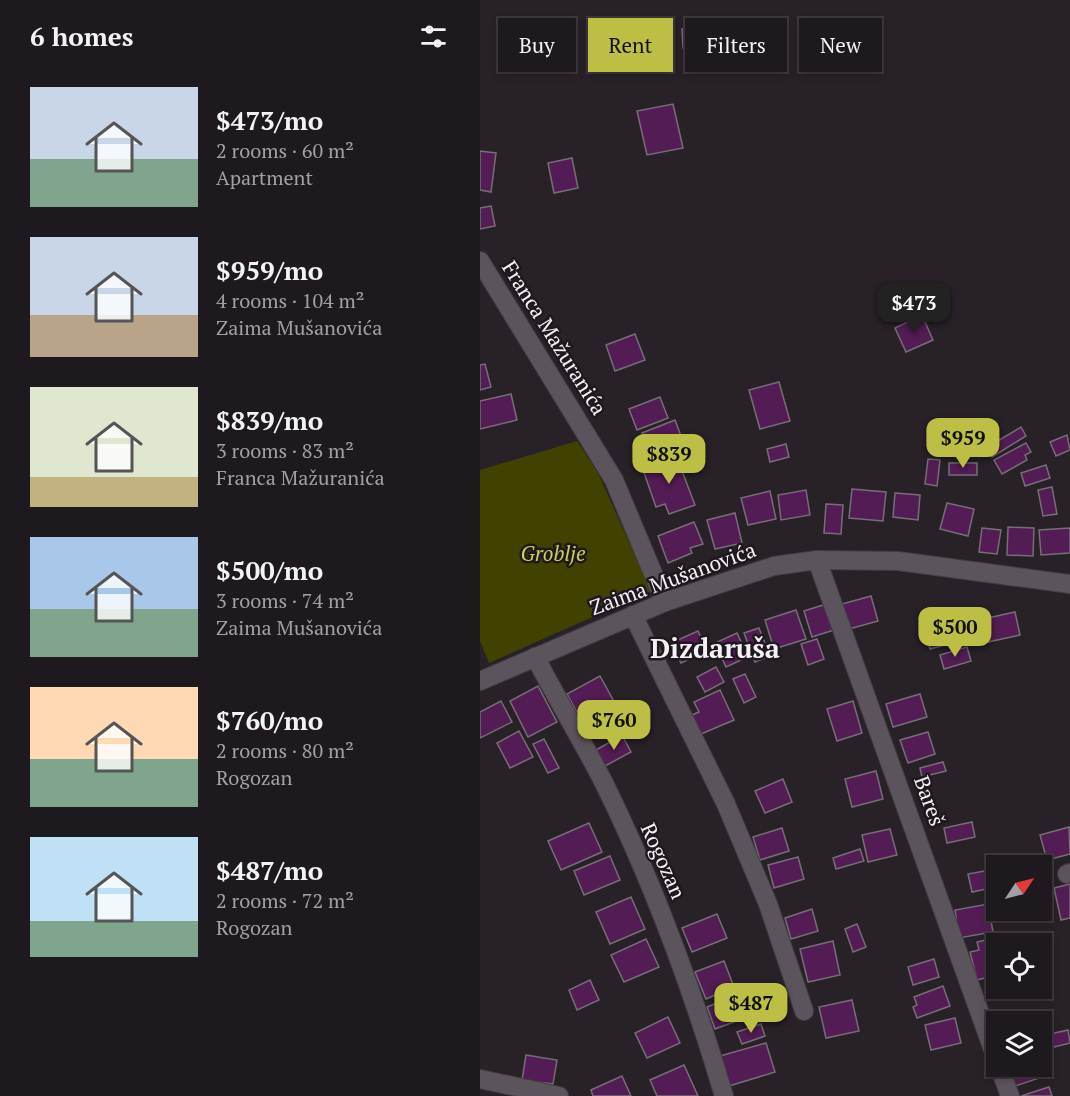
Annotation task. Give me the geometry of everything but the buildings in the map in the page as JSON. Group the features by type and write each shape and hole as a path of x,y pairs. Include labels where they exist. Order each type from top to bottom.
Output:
{"street":[{"name":"Franca Mažuranića","path":"483,270 614,480 665,602"},
{"name":"Zaima Mušanovića","path":"480,681 665,602 774,566 818,560 898,561 1070,584"},
{"name":"Bareš","path":"818,560 986,1030"},
{"path":"633,615 726,804 768,904 804,1011"},
{"name":"Rogozan","path":"535,657 603,781 658,901 700,1015 724,1096"},
{"path":"1003,1077 1010,1096"},
{"path":"480,1078 559,1096"}],"green space":[{"name":"Groblje","path":"577,441 598,473 651,591 489,663 480,641 480,470"}],"district":[{"name":"Dizdaruša","path":"715,649"}]}
